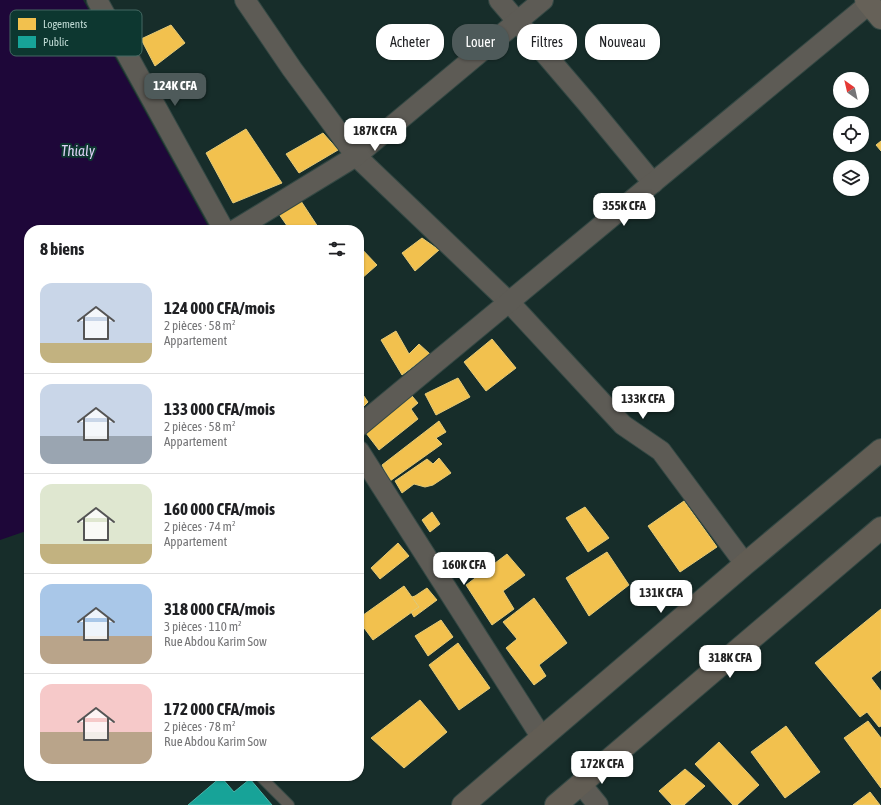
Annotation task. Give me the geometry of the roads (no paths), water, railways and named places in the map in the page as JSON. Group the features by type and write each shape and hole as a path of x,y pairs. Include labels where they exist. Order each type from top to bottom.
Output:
{"main road":[{"path":"463,805 881,450"},
{"path":"556,805 881,528"}],"street":[{"path":"98,0 103,10"},
{"path":"245,0 292,69 356,156 509,302 623,425 661,451 745,564"},
{"path":"500,0 653,183"},
{"path":"243,225 356,156 543,0"},
{"path":"364,422 653,183 872,8"},
{"path":"129,56 221,225"},
{"path":"364,459 542,738"},
{"path":"581,784 598,805"}],"lane":[{"path":"265,781 289,805"}],"water":[{"name":"Thialy","path":"0,0 83,0 89,10 10,10 10,56 114,56 207,225 24,225 24,532 0,540"}]}
